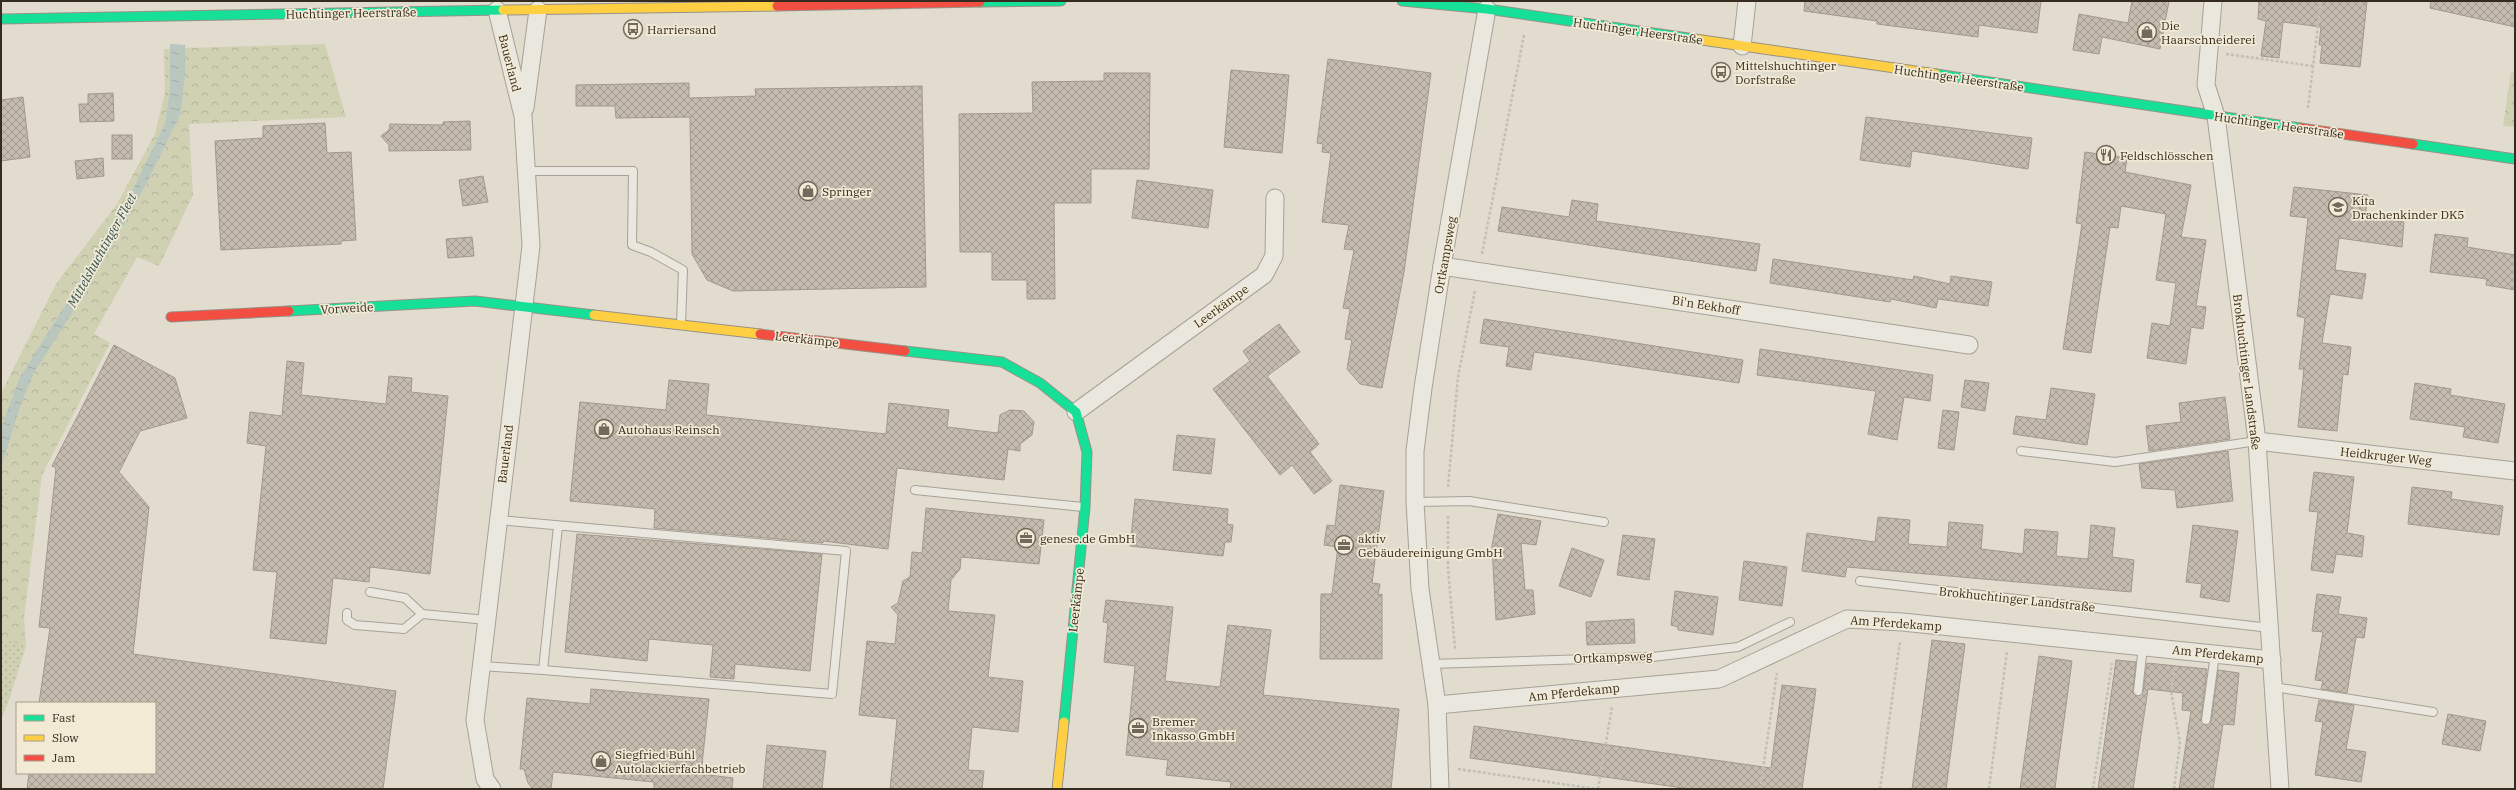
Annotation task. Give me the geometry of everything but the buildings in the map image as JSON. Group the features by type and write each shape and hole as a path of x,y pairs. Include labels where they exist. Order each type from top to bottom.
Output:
{"main road":[{"name":"Huchtinger Heerstraße","path":"1,19 429,6 538,10 1061,1"},
{"name":"Huchtinger Heerstraße","path":"1402,1 1487,9 2515,159"},
{"name":"Vorweide","path":"171,317 475,302 522,307"},
{"name":"Leerkämpe","path":"522,307 681,324 1002,362 1040,383 1076,412 1087,452 1085,508 1057,789"}],"street":[{"path":"1742,46 1747,1"},
{"name":"Brokhuchtinger Landstraße","path":"2213,1 2210,52 2206,85 2216,116 2257,441 2280,789"},
{"name":"Bauerland","path":"487,7 523,116"},
{"name":"Ortkampsweg","path":"1440,789 1438,768 1437,705 1420,589 1414,502 1415,451 1442,266 1487,9"},
{"name":"Bauerland","path":"492,789 485,779 475,720 522,307 531,246 523,116 538,10"},
{"name":"Leerkämpe","path":"1076,412 1264,275 1274,256 1275,198"},
{"name":"Bi'n Eekhoff","path":"1442,266 1969,345"},
{"name":"Heidkruger Weg","path":"2257,441 2515,471"},
{"name":"Am Pferdekamp","path":"1437,705 1719,679 1780,652 1847,619 1902,622 2272,660"}],"lane":[{"path":"527,171 634,171 632,245 651,252 683,270 681,324"},
{"path":"2021,451 2115,462 2257,441"},
{"path":"915,490 1085,508"},
{"path":"1414,502 1469,501 1604,522"},
{"path":"481,666 832,694 846,551 498,520"},
{"path":"543,670 558,526"},
{"name":"Brokhuchtinger Landstraße","path":"1860,581 2270,628"},
{"path":"370,592 405,598 422,614 486,620"},
{"path":"347,613 347,620 355,624 404,629 422,614"},
{"name":"Ortkampsweg","path":"1431,664 1456,662 1652,657 1738,647 1790,622"},
{"path":"2138,690 2143,646"},
{"path":"2206,720 2215,654"},
{"path":"2274,687 2433,712"}],"path":[{"path":"2306,129 2321,1"},
{"path":"1456,662 1448,568 1448,501 1458,377 1528,16"},
{"path":"2210,52 2313,66"},
{"path":"1880,789 1902,622"},
{"path":"1989,789 2009,633"},
{"path":"2093,789 2114,644"},
{"path":"2174,789 2180,743 2171,691 2176,650"},
{"path":"1760,789 1780,652"},
{"path":"1438,768 1457,769 1597,789 1615,688"},
{"path":"1457,762 1457,776"}],"green space":[{"path":"325,44 346,117 189,124 193,195 159,266 137,257 94,334 110,343 42,475 24,617 26,646 1,638 1,517 8,491 1,486 1,468 21,404 34,373 93,280 147,183 181,113 185,76 184,48"},
{"path":"164,49 170,49 170,89 165,123 134,187 67,302 20,377 1,427 1,393 56,284 117,204 155,134 165,92"},
{"path":"2511,72 2515,73 2515,127 2503,126"},
{"path":"1,486 8,491 1,517"},
{"path":"1,638 26,646 7,706 1,718"}],"water":[{"name":"Mittelshuchtinger Fleet","path":"170,44 185,45 185,76 181,113 147,183 93,280 34,373 21,404 1,468 1,427 20,377 67,302 134,187 165,123 170,89"}],"traffic: fast":[{"path":"980,2 1061,1"},
{"path":"1402,1 1487,9 1695,39"},
{"path":"1,19 503,10"},
{"path":"1936,74 2300,128"},
{"path":"2413,144 2515,159"},
{"path":"289,311 475,301 594,315"},
{"path":"905,351 1002,362 1040,383 1076,412 1087,452 1085,507 1064,722"}],"traffic: slow":[{"path":"503,10 777,6"},
{"path":"1695,39 1936,74"},
{"path":"594,315 760,334"},
{"path":"1057,789 1064,722"}],"traffic: jam":[{"path":"777,6 980,2"},
{"path":"2300,128 2413,144"},
{"path":"171,317 289,311"},
{"path":"760,334 905,351"}],"place":[{"name":"Harriersand","path":"633,29"},
{"name":"Die Haarschneiderei","path":"2147,32"},
{"name":"Mittelshuchtinger Dorfstraße","path":"1721,72"},
{"name":"Feldschlösschen","path":"2106,155"},
{"name":"Springer","path":"808,191"},
{"name":"Kita Drachenkinder DK5","path":"2338,207"},
{"name":"Autohaus Reinsch","path":"604,429"},
{"name":"genese.de GmbH","path":"1026,538"},
{"name":"aktiv Gebäudereinigung GmbH","path":"1344,545"},
{"name":"Bremer Inkasso GmbH","path":"1138,728"},
{"name":"Siegfried Buhl Autolackierfachbetrieb","path":"601,761"}]}
